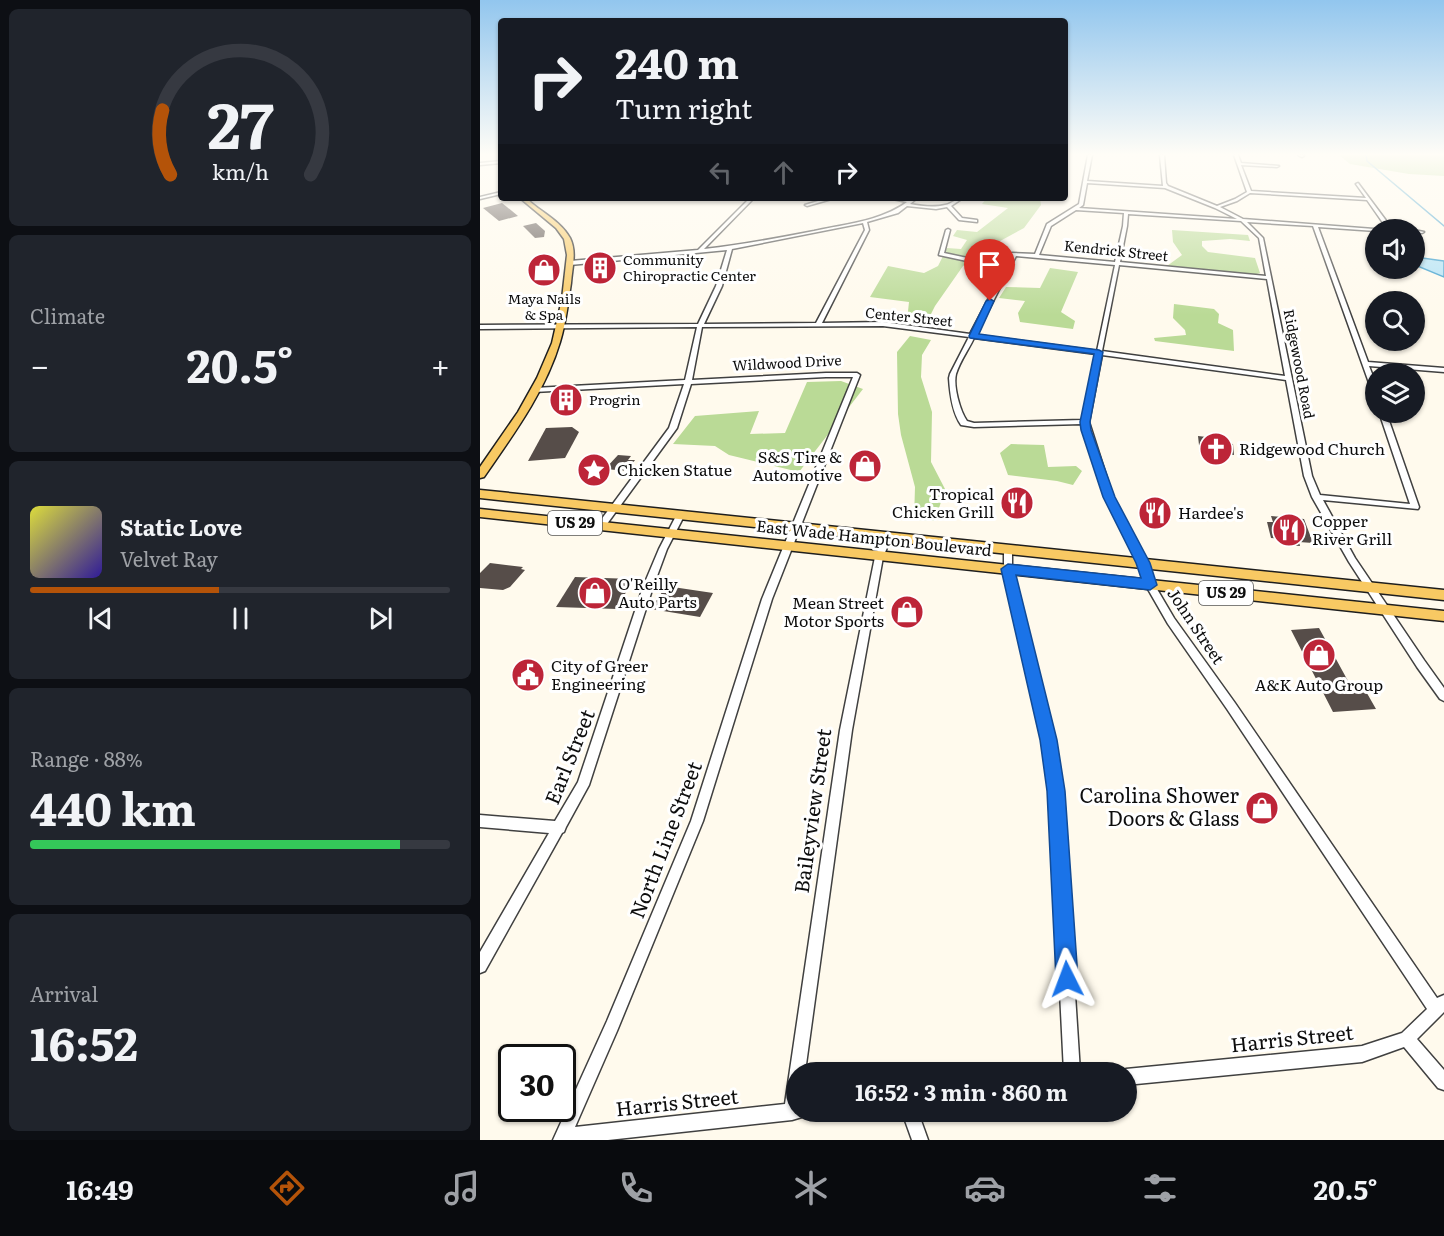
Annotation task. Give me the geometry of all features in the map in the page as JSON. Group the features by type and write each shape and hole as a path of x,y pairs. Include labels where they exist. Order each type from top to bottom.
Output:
{"main road":[{"path":"480,475 534,390 551,357 561,326 570,263 570,246 561,231 535,208"},
{"name":"East Wade Hampton Boulevard","path":"480,494 1444,595"},
{"name":"East Wade Hampton Boulevard","path":"480,513 1444,616"}],"street":[{"path":"698,252 742,208"},
{"path":"570,263 730,248 865,222 892,214 900,208"},
{"path":"950,208 961,219 975,221"},
{"name":"Ridgewood Road","path":"1222,208 1256,232 1262,241 1308,476 1316,497 1337,537 1411,651 1444,696"},
{"path":"1037,255 1049,225 1078,209 1365,229"},
{"name":"John Street","path":"1126,212 1118,263 1085,422 1109,497 1143,563 1150,585 1184,640 1440,1005"},
{"path":"818,324 867,230 865,222"},
{"path":"1315,225 1365,364"},
{"path":"948,230 941,254 1007,268 952,379 963,422 974,425 1085,422"},
{"path":"601,526 673,428 688,382 700,326 719,285 730,248"},
{"name":"Kendrick Street","path":"1007,268 1015,253 1270,278"},
{"name":"Center Street","path":"480,327 884,324 1289,378"},
{"path":"1425,369 1444,370"},
{"name":"Wildwood Drive","path":"534,390 857,375 788,546"},
{"path":"1316,497 1415,507 1386,423"},
{"name":"Earl Street","path":"480,966 560,828 589,771 648,587 680,516"},
{"name":"Baileyview Street","path":"798,1062 846,730 879,556 888,536"},
{"name":"North Line Street","path":"561,1138 612,1026 698,821 758,626 788,546"},
{"path":"1008,549 1008,569 1048,740 1056,791 1071,1062"},
{"path":"480,821 560,828"},
{"name":"Harris Street","path":"1137,1076 1362,1054 1407,1039 1440,1005"},
{"path":"1407,1039 1444,1082"},
{"name":"Harris Street","path":"561,1138 786,1113"},
{"path":"914,1122 920,1140"}],"green space":[{"path":"1008,208 1039,208 1024,228 991,246 979,257 963,266 935,306 926,324 907,321 909,302 870,297 888,266 924,273 938,266 947,248 961,249 967,240 953,236 957,230 977,232"},
{"path":"1172,230 1248,235 1250,241 1230,239 1202,241 1202,246 1208,252 1255,258 1260,273 1253,275 1167,266 1182,255 1173,242"},
{"path":"1050,268 1078,272 1061,312 1075,321 1073,329 1020,322 1018,313 1025,301 999,298 1006,287 1040,288"},
{"path":"1174,304 1214,309 1219,314 1218,323 1233,330 1234,351 1155,341 1154,338 1186,335 1185,330 1173,318"},
{"path":"910,336 931,340 922,355 921,377 932,412 931,462 945,489 935,521 914,520 915,487 901,435 898,414 897,352"},
{"path":"841,381 863,389 799,472 729,455 715,446 673,444 695,416 759,411 750,434 785,433 807,382"},
{"path":"1011,444 1044,445 1048,467 1076,466 1082,471 1073,485 1008,475 1000,453"}],"water":[{"path":"1425,258 1444,261 1444,277 1425,269"}],"building":[{"path":"483,208 508,208 518,216 499,221"},
{"path":"536,223 545,231 544,237 535,238 523,226"},
{"name":"Progrin","path":"580,393 575,404 553,406 558,397 562,395"},
{"path":"572,427 579,432 565,458 528,461 546,428"},
{"name":"Ridgewood Church","path":"1198,436 1224,439 1225,443 1233,444 1234,455 1226,454 1226,458 1200,454"},
{"path":"618,455 631,456 628,460 635,460 627,471 605,469"},
{"name":"Hardee's","path":"1144,502 1163,504 1166,524 1146,522"},
{"name":"Copper River Grill","path":"1271,516 1304,519 1313,543 1299,542 1300,546 1286,545 1284,539 1271,538 1267,522 1273,522"},
{"path":"490,563 523,567 521,569 525,570 510,587 503,590 480,588 480,573"},
{"name":"O'Reilly Auto Parts","path":"575,577 633,579 617,609 556,607"},
{"path":"666,586 713,593 700,617 651,609"},
{"name":"A&K Auto Group","path":"1319,628 1348,681 1360,681 1376,709 1333,712 1291,630"}],"waterway":[{"path":"1423,208 1444,226"}],"place":[{"name":"Community Chiropractic Center","path":"600,268"},
{"name":"Maya Nails & Spa","path":"544,270"},
{"name":"Progrin","path":"566,400"},
{"name":"Ridgewood Church","path":"1216,449"},
{"name":"S&S Tire & Automotive","path":"865,466"},
{"name":"Chicken Statue","path":"594,470"},
{"name":"Tropical Chicken Grill","path":"1017,503"},
{"name":"Hardee's","path":"1155,513"},
{"name":"Copper River Grill","path":"1289,530"},
{"name":"O'Reilly Auto Parts","path":"595,593"},
{"name":"Mean Street Motor Sports","path":"907,612"},
{"name":"A&K Auto Group","path":"1319,655"},
{"name":"City of Greer Engineering","path":"528,675"},
{"name":"Carolina Shower Doors & Glass","path":"1262,808"}],"route":[{"path":"990,301 974,336 1099,352 1085,422 1086,430 1109,497 1143,563 1150,585 1008,569 1048,740 1056,791 1067,979"}]}
